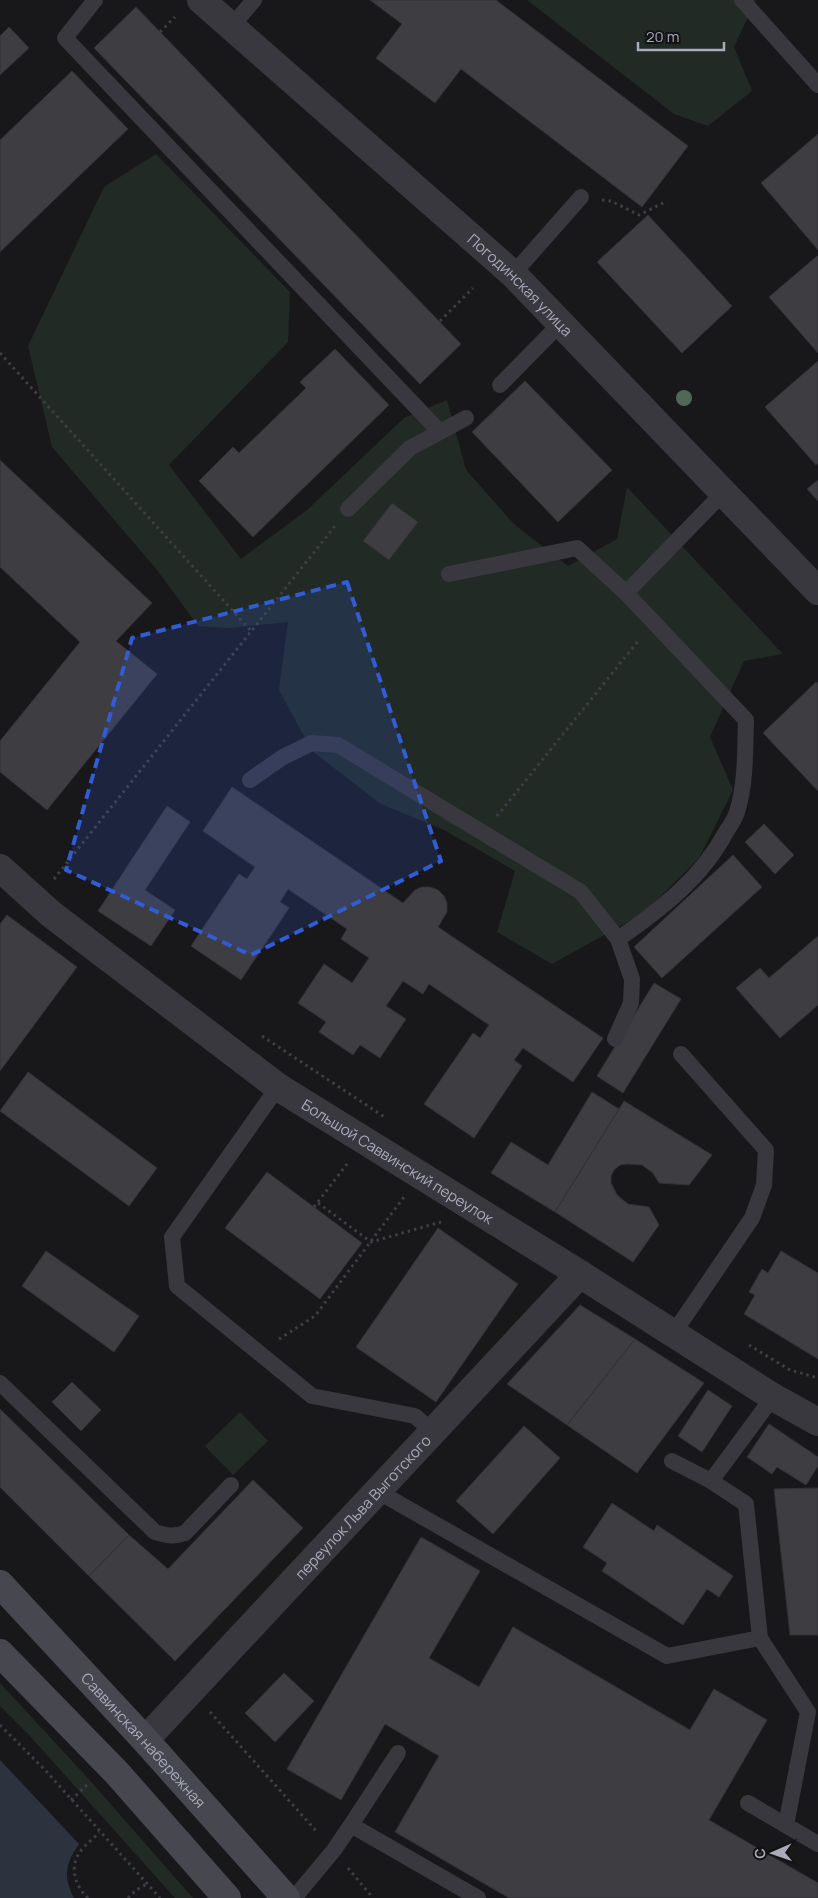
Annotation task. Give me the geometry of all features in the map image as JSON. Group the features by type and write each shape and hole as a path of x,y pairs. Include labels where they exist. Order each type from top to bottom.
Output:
{"main road":[{"name":"Саввинская набережная","path":"0,1584 145,1740 286,1898"},
{"path":"0,1653 117,1773 227,1898"}],"street":[{"name":"Погодинская улица","path":"201,0 513,274 818,591"},
{"name":"Большой Саввинский переулок","path":"0,868 51,914 278,1087 580,1274 773,1397 818,1422"},
{"name":"переулок Льва Выготского","path":"145,1740 580,1274"}],"lane":[{"path":"95,0 65,38 440,432"},
{"path":"231,26 254,0"},
{"path":"742,0 818,85"},
{"path":"513,274 582,197"},
{"path":"500,385 560,324"},
{"path":"348,509 410,448 466,418"},
{"path":"626,593 723,493"},
{"path":"449,574 577,548 626,593 746,720 743,780 737,813 718,848 681,891 653,916 618,939"},
{"path":"250,780 283,757 312,743 338,745 581,892 618,939 632,979 631,1003 615,1039"},
{"path":"673,1334 752,1218 764,1185 766,1150 681,1054"},
{"path":"278,1087 172,1237 177,1286 312,1396 415,1416 432,1432"},
{"path":"0,1383 155,1532 165,1536 185,1533 231,1485"},
{"path":"711,1481 773,1397"},
{"path":"672,1460 711,1481 746,1504 760,1638 808,1712 786,1825"},
{"path":"377,1491 667,1656 760,1638"},
{"path":"294,1898 334,1850 398,1752"},
{"path":"748,1803 818,1844"},
{"path":"351,1825 478,1898"}],"path":[{"path":"160,32 175,17"},
{"path":"582,197 612,201 639,215 667,202"},
{"path":"440,321 472,288"},
{"path":"0,353 252,631"},
{"path":"52,882 348,509"},
{"path":"484,832 654,622"},
{"path":"314,1207 352,1157"},
{"path":"259,1352 315,1316 408,1193"},
{"path":"318,1203 371,1242"},
{"path":"371,1242 449,1219"},
{"path":"210,1711 334,1850 373,1898"},
{"path":"0,1724 46,1771 160,1898"},
{"path":"71,1800 91,1780"},
{"path":"88,1898 82,1893 76,1883 75,1862 78,1853 99,1832"},
{"path":"128,1898 136,1890 148,1884"}],"highlighted area":[{"path":"347,582 441,861 251,955 66,870 132,638"}],"shaded area":[{"path":"527,0 756,0 734,47 752,91 708,126 674,114"},
{"path":"156,154 290,292 288,342 169,465 241,559 307,510 404,418 447,400 466,470 515,525 568,566 617,539 627,487 783,654 744,661 710,737 733,790 699,858 644,913 552,964 497,932 515,871 444,830 381,804 312,751 279,690 288,622 228,628 198,626 157,570 52,447 28,346 104,187"},
{"path":"240,1412 268,1441 233,1475 205,1446"},
{"path":"0,1683 86,1776 193,1898 175,1898 29,1735 0,1706"}],"water":[{"path":"0,1760 79,1844 68,1864 67,1871 68,1884 74,1898 0,1898"}],"building":[{"path":"370,0 496,0 688,146 642,207 461,69 435,103 376,58 402,24"},
{"path":"136,7 461,344 420,384 94,48"},
{"path":"9,27 29,48 0,75 0,36"},
{"path":"72,71 128,129 0,252 0,140"},
{"path":"818,134 818,250 761,183"},
{"path":"648,215 732,306 682,353 597,262"},
{"path":"818,257 818,353 769,297"},
{"path":"335,349 389,405 253,537 199,481 233,447 239,453 306,388 300,382"},
{"path":"818,361 818,463 816,465 765,407"},
{"path":"525,381 612,470 558,522 472,432"},
{"path":"0,460 152,603 116,641 157,674 47,810 0,772 0,741 80,642 0,567"},
{"path":"818,480 818,501 807,489"},
{"path":"392,503 418,522 389,560 363,541"},
{"path":"816,682 818,683 818,791 763,733"},
{"path":"232,787 403,903 415,890 422,887 438,890 444,896 447,903 447,912 438,927 603,1038 573,1082 523,1048 514,1060 522,1066 474,1138 424,1104 473,1033 480,1038 489,1025 429,984 423,994 403,981 386,1006 406,1019 380,1058 360,1045 353,1055 319,1032 326,1022 298,1003 324,964 352,983 369,958 341,939 347,929 288,889 280,902 289,908 241,980 191,946 239,874 247,879 255,867 203,831"},
{"path":"167,806 190,822 145,890 175,910 151,946 98,911"},
{"path":"764,824 794,855 775,874 745,842"},
{"path":"733,855 762,887 662,978 634,947"},
{"path":"7,915 77,967 0,1071 0,924"},
{"path":"818,936 818,1005 780,1038 736,988 760,968 769,978"},
{"path":"654,983 681,999 623,1093 597,1076"},
{"path":"28,1072 157,1168 129,1206 0,1111"},
{"path":"592,1092 619,1109 555,1212 491,1173 511,1142 548,1165"},
{"path":"624,1101 712,1155 689,1185 659,1183 653,1173 642,1165 620,1165 614,1170 611,1176 611,1183 617,1195 628,1204 649,1207 659,1225 633,1262 555,1212"},
{"path":"267,1172 362,1243 320,1299 225,1228"},
{"path":"438,1228 518,1284 436,1402 356,1347"},
{"path":"46,1251 139,1316 114,1352 22,1286"},
{"path":"781,1251 818,1273 818,1359 744,1314 755,1295 749,1292 762,1269 768,1273"},
{"path":"580,1305 635,1339 567,1425 507,1384"},
{"path":"635,1339 704,1383 637,1473 567,1425"},
{"path":"72,1382 101,1410 81,1431 52,1402"},
{"path":"708,1390 732,1406 702,1452 678,1436"},
{"path":"0,1409 129,1535 89,1576 0,1487"},
{"path":"769,1424 818,1457 818,1466 806,1485 777,1467 772,1474 747,1457"},
{"path":"524,1426 560,1458 493,1534 456,1501"},
{"path":"253,1480 303,1528 175,1661 89,1576 129,1535 168,1569"},
{"path":"818,1488 818,1635 790,1635 774,1489"},
{"path":"612,1503 654,1531 657,1525 733,1576 719,1597 707,1589 683,1625 602,1571 607,1563 583,1547"},
{"path":"421,1537 480,1571 429,1658 479,1687 513,1627 690,1730 714,1689 767,1720 709,1820 818,1883 818,1898 509,1898 395,1832 439,1756 385,1724 341,1800 287,1769"},
{"path":"284,1673 314,1701 275,1742 245,1713"}]}
